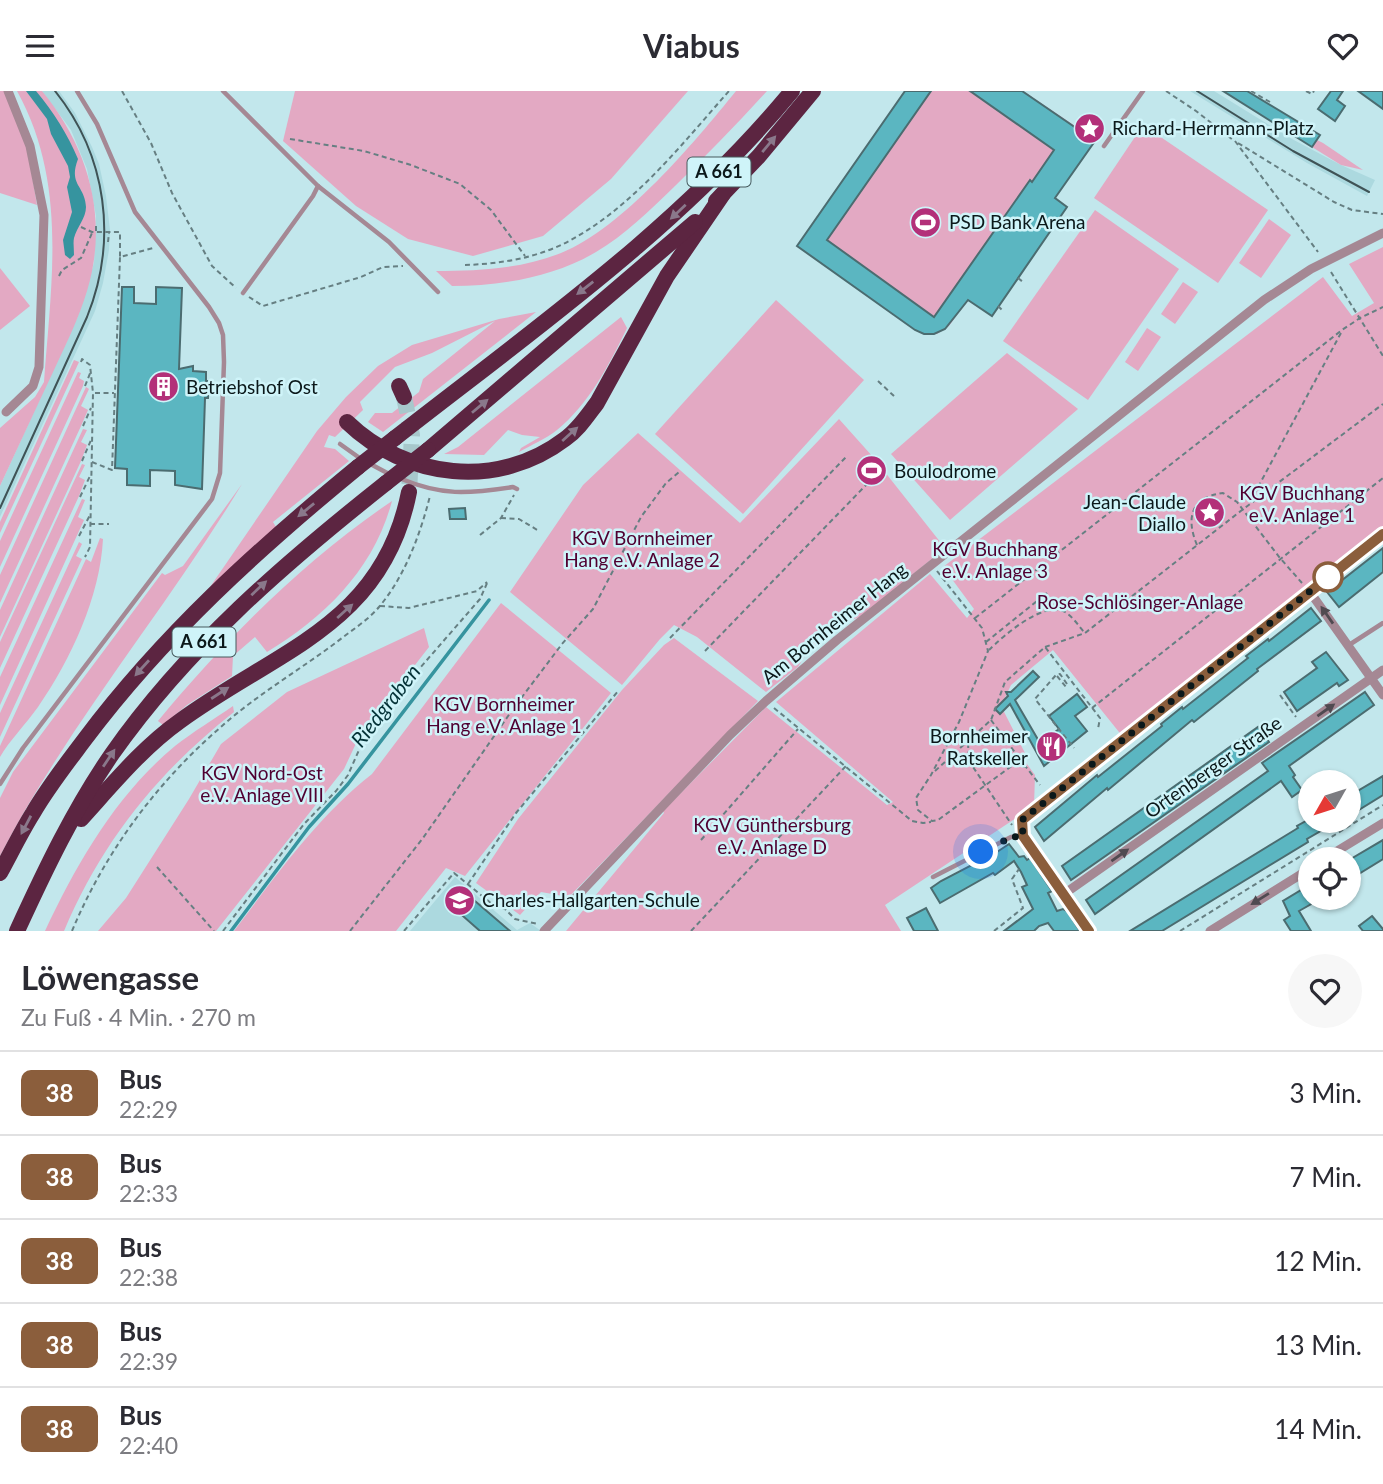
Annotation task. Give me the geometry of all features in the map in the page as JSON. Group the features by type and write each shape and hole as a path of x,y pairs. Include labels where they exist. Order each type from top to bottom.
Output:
{"highway":[{"name":"A 661","path":"0,873 40,801 115,699 185,621 232,574 286,526 660,228 711,181 792,91"},
{"name":"A 661","path":"17,931 45,870 112,754 192,654 271,577 428,450 656,257 759,156 813,91"},
{"path":"347,422 382,450 408,462 437,470 466,472 495,469 531,459 549,450 567,438 597,403 667,275 723,194"},
{"path":"63,839 123,772 176,723 314,636 355,602 376,576 390,552 401,527 410,492"}],"street":[{"path":"6,412 33,386 39,367 44,215 30,146 8,91"},
{"name":"Am Bornheimer Hang","path":"545,930 721,744 766,701 1264,300 1298,277 1383,233"},
{"path":"1089,931 1022,831 1022,820 1383,534"},
{"path":"1310,591 1383,695"},
{"name":"Ortenberger Straße","path":"1064,894 1383,670"},
{"path":"1344,847 1383,823"},
{"path":"1210,931 1298,876"}],"lane":[{"path":"0,785 23,748 212,499 216,489 221,449 225,362 223,335 214,313 135,212 97,124 77,91"},
{"path":"223,91 318,186 389,242 438,292"},
{"path":"1104,146 1143,91"},
{"path":"243,293 318,186"},
{"path":"340,444 389,474 443,492 474,493 517,489"},
{"path":"1348,645 1383,623"},
{"path":"933,877 1022,831"}],"path":[{"path":"122,91 151,143 172,193 212,266 243,293 263,306 361,277 383,267 414,266"},
{"path":"464,265 526,257 567,243 608,215 643,184 729,91"},
{"path":"1166,91 1235,141 1334,202 1352,209 1383,214"},
{"path":"1251,91 1270,102"},
{"path":"1306,91 1312,94 1314,91"},
{"path":"290,139 364,151 460,184 491,210 526,257"},
{"path":"1235,141 1314,245"},
{"path":"59,277 62,270 81,258 96,223"},
{"path":"81,227 94,232 120,232 112,470 92,463"},
{"path":"108,242 109,232"},
{"path":"120,257 151,250 159,243"},
{"path":"1325,262 1383,356"},
{"path":"1018,278 1023,282"},
{"path":"998,306 1003,311"},
{"path":"975,618 1342,330 1383,307"},
{"path":"1249,505 1342,330"},
{"path":"81,362 82,359 92,370 93,394 90,547 85,557"},
{"path":"85,386 92,370"},
{"path":"878,381 895,397"},
{"path":"93,394 115,394"},
{"path":"931,775 991,720 1005,682 1045,647 1085,633 1383,404"},
{"path":"83,426 93,405"},
{"path":"82,461 92,438"},
{"path":"670,638 847,456"},
{"path":"350,931 423,838 562,644 593,609 641,517 666,483 679,472"},
{"path":"80,497 91,474"},
{"path":"1092,708 1383,478"},
{"path":"705,651 868,483"},
{"path":"72,931 103,867 165,781 224,724 320,655 379,607 401,574 414,546 432,489"},
{"path":"480,535 501,518 517,489"},
{"path":"1197,545 1191,531 1191,517 1196,506 1205,498 1223,493 1231,497 1310,591"},
{"path":"79,536 90,513"},
{"path":"501,518 519,519 539,531"},
{"path":"90,524 109,524"},
{"path":"932,565 982,628 988,651"},
{"path":"223,931 304,824 336,791 367,740 413,676 480,599 488,581 477,591 409,608 379,607"},
{"path":"986,642 1047,593"},
{"path":"932,821 918,810 916,798 959,722 988,651 1006,634 1035,615 1058,610 1066,612 1085,633"},
{"path":"1045,647 1100,718 1098,729"},
{"path":"1060,674 1067,684 1066,687 1056,675 1060,674"},
{"path":"1056,675 1035,699 1074,748"},
{"path":"1064,679 1068,676"},
{"path":"468,884 516,813 619,690"},
{"path":"1280,695 1302,726"},
{"path":"766,701 912,821 923,823 938,820 1013,765 1026,767"},
{"path":"991,720 1040,785"},
{"path":"701,840 799,728"},
{"path":"968,742 968,761 1010,824"},
{"path":"691,931 846,767"},
{"path":"1180,931 1383,805"},
{"path":"157,867 214,931"},
{"path":"994,931 1023,908 1012,879 1019,869"},
{"path":"404,931 454,873 515,919 533,922 545,930"}],"shaded area":[{"path":"42,91 59,91 75,113 92,147 106,196 110,230 109,250 95,311 0,517 0,486 77,318 94,263 96,216 87,169 71,130"},
{"path":"1190,91 1214,91 1292,139 1375,180 1367,196 1307,163"},
{"name":"Charles-Hallgarten-Schule","path":"455,877 517,930 530,923 541,931 410,931"}],"green space":[{"path":"0,91 4,91 26,140 37,205 0,193"},
{"path":"17,91 42,91 72,136 90,185 96,237 93,264 80,311 0,486 0,428 35,397 44,382 52,271 50,197 44,161 33,126"},
{"path":"295,91 688,91 611,179 543,236 473,256 408,239 356,206 283,141"},
{"path":"736,91 767,91 656,204 627,230 596,252 563,268 508,282 452,286 436,271 515,266 561,253 585,241 609,224 656,182"},
{"name":"PSD Bank Arena","path":"905,91 1023,91 1096,140 1055,198 949,326 937,334 915,330 797,246"},
{"path":"1143,125 1268,210 1218,283 1094,198"},
{"path":"1317,140 1363,170 1341,165 1312,147"},
{"path":"1095,210 1179,269 1088,400 1003,341"},
{"path":"1269,219 1291,235 1261,278 1239,263"},
{"path":"1383,247 1383,530 1123,737 1053,650 1011,685 1001,706 1025,753 1021,756 1035,775 1034,806 885,905 901,931 566,931 663,811 766,707 887,805 893,802 776,702 930,574 967,618 974,609 943,567 1323,277 1352,316 1374,303 1349,264"},
{"path":"0,268 30,306 0,330"},
{"path":"1183,282 1198,292 1175,324 1161,314"},
{"path":"776,300 864,380 743,514 655,434"},
{"path":"536,312 383,432 368,422 375,413 392,413 419,392 423,379 495,321 432,353 395,367 360,402 363,410 335,437 329,435 324,447 335,449 349,461 273,522 276,527 210,587 317,431 346,397 378,366 412,345 499,319"},
{"path":"621,317 627,328 605,370 579,408 557,430 519,452 540,437 508,430 484,455 444,454 458,447"},
{"path":"1147,328 1161,337 1138,371 1125,362"},
{"path":"1007,353 1078,409 950,520 891,454"},
{"path":"74,360 79,362 0,533 0,522"},
{"path":"78,372 81,373 79,378 84,381 83,386 0,567 0,541"},
{"path":"86,387 89,389 81,406 88,410 0,603 0,575"},
{"name":"KGV Bornheimer Hang e.V. Anlage 2","path":"839,419 873,457 945,548 861,617 847,621 807,653 798,667 766,692 697,637 674,625 622,685 510,592 583,485 638,433 740,523"},
{"path":"83,429 87,430 81,442 87,445 81,461 0,637 0,610"},
{"path":"82,464 85,465 79,477 85,480 79,496 0,668 0,642"},
{"path":"242,484 182,577 56,760 0,856 0,798 13,772 162,573 165,575 183,566"},
{"path":"82,499 85,500 78,517 84,520 0,705 0,677"},
{"path":"392,501 373,548 360,569 327,607 267,652 255,637 233,656 232,676 187,705 163,725 158,721 211,660 267,603 327,549"},
{"path":"100,538 103,539 101,561 82,627 62,669 38,707 0,757 0,746 86,559 91,562"},
{"path":"79,542 82,544 76,556 82,559 0,737 0,713"},
{"name":"KGV Bornheimer Hang e.V. Anlage 1","path":"501,603 611,693 465,876 446,868 396,931 234,931 315,829 372,774"},
{"name":"KGV Nord-Ost e.V. Anlage VIII","path":"424,628 429,647 359,737 344,769 216,931 98,931 126,898 221,744 287,692"},
{"path":"674,638 758,701 569,897 541,892 520,915 476,883 518,819 622,690 664,645"},
{"path":"233,706 234,712 181,759 135,810 96,867 64,931 45,931 100,831 134,786 175,746"}],"water":[{"path":"26,91 36,91 65,132 78,159 75,168 76,180 86,207 74,238 74,255 70,259 65,255 63,240 72,212 67,187 70,177 68,166 51,134 47,119"}],"building":[{"path":"905,91 931,91 827,240 934,317 1054,150 970,91 1022,91 1095,141 1055,198 1067,207 992,316 968,300 945,329 934,334 915,330 797,246"},
{"path":"1223,91 1247,91 1320,135 1312,147"},
{"path":"1331,91 1343,91 1337,100 1345,106 1335,121 1318,109"},
{"path":"1358,91 1383,91 1383,109"},
{"name":"Betriebshof Ost","path":"122,287 134,287 134,303 156,304 156,287 182,288 179,369 193,366 193,371 206,372 206,381 209,381 208,398 205,398 202,489 175,485 175,471 150,470 150,486 127,485 127,469 115,468"},
{"path":"465,508 466,519 450,519 449,509"},
{"path":"1383,548 1383,572 1339,607 1327,592"},
{"path":"1311,608 1321,621 1257,669 1258,671 1194,722 1192,720 1044,841 1035,827 1182,707 1183,709 1248,658 1246,656"},
{"path":"1326,652 1348,680 1339,686 1337,683 1297,711 1284,692 1317,668 1312,662"},
{"path":"1033,671 1039,677 1015,700 1040,743 1059,729 1049,716 1077,694 1087,707 1075,716 1087,731 1044,766 1010,704 1000,714 995,709 1008,696 1006,692 1011,692"},
{"path":"1365,692 1374,705 1289,766 1295,775 1293,777 1298,784 1298,793 1292,797 1281,781 1095,914 1086,900 1268,771 1262,763"},
{"path":"1258,727 1269,742 1071,880 1062,866"},
{"path":"1383,776 1383,795 1362,808 1362,788"},
{"path":"1298,828 1298,833 1317,833 1307,839 1308,842 1162,931 1130,931"},
{"path":"1383,840 1383,859 1361,873 1361,853"},
{"path":"1009,844 1019,857 1024,856 1027,860 1030,858 1052,891 1048,893 1057,911 1067,911 1080,931 1054,931 1048,923 1034,931 1004,931 1033,909 1022,887 1027,885 1014,861 995,875 993,873 940,903 931,888"},
{"path":"1298,892 1298,910 1301,910 1311,931 1291,931 1284,920 1290,916 1283,901"},
{"path":"468,895 510,931 480,931 456,910"},
{"path":"926,908 938,931 914,931 907,918"},
{"path":"1372,916 1383,931 1363,931 1359,926"}],"waterway":[{"name":"Riedgraben","path":"231,931 309,827 348,784 489,600"}],"tunnel":[{"path":"404,397 412,435 409,492"}],"tram line":[{"path":"0,508 87,317 97,288 102,258 102,199 96,171 73,116 55,91"},
{"path":"1197,91 1293,151 1369,192"}],"bus line":[{"name":"38","path":"1089,931 1023,836 1022,820 1383,534"}],"place":[{"name":"Richard-Herrmann-Platz","path":"1089,128"},
{"name":"PSD Bank Arena","path":"926,222"},
{"name":"Betriebshof Ost","path":"163,387"},
{"name":"Boulodrome","path":"871,471"},
{"name":"Jean-Claude Diallo","path":"1209,513"},
{"name":"Bornheimer Ratskeller","path":"1051,747"},
{"name":"Charles-Hallgarten-Schule","path":"459,900"}],"route":[{"path":"981,852 1012,837 1023,836 1022,820 1328,577"}],"park label":[{"name":"KGV Buchhang e.V. Anlage 1","path":"1302,504"},
{"name":"KGV Buchhang e.V. Anlage 3","path":"995,560"},
{"name":"Rose-Schlösinger-Anlage","path":"1140,602"},
{"name":"KGV Günthersburg e.V. Anlage D","path":"772,836"}]}
